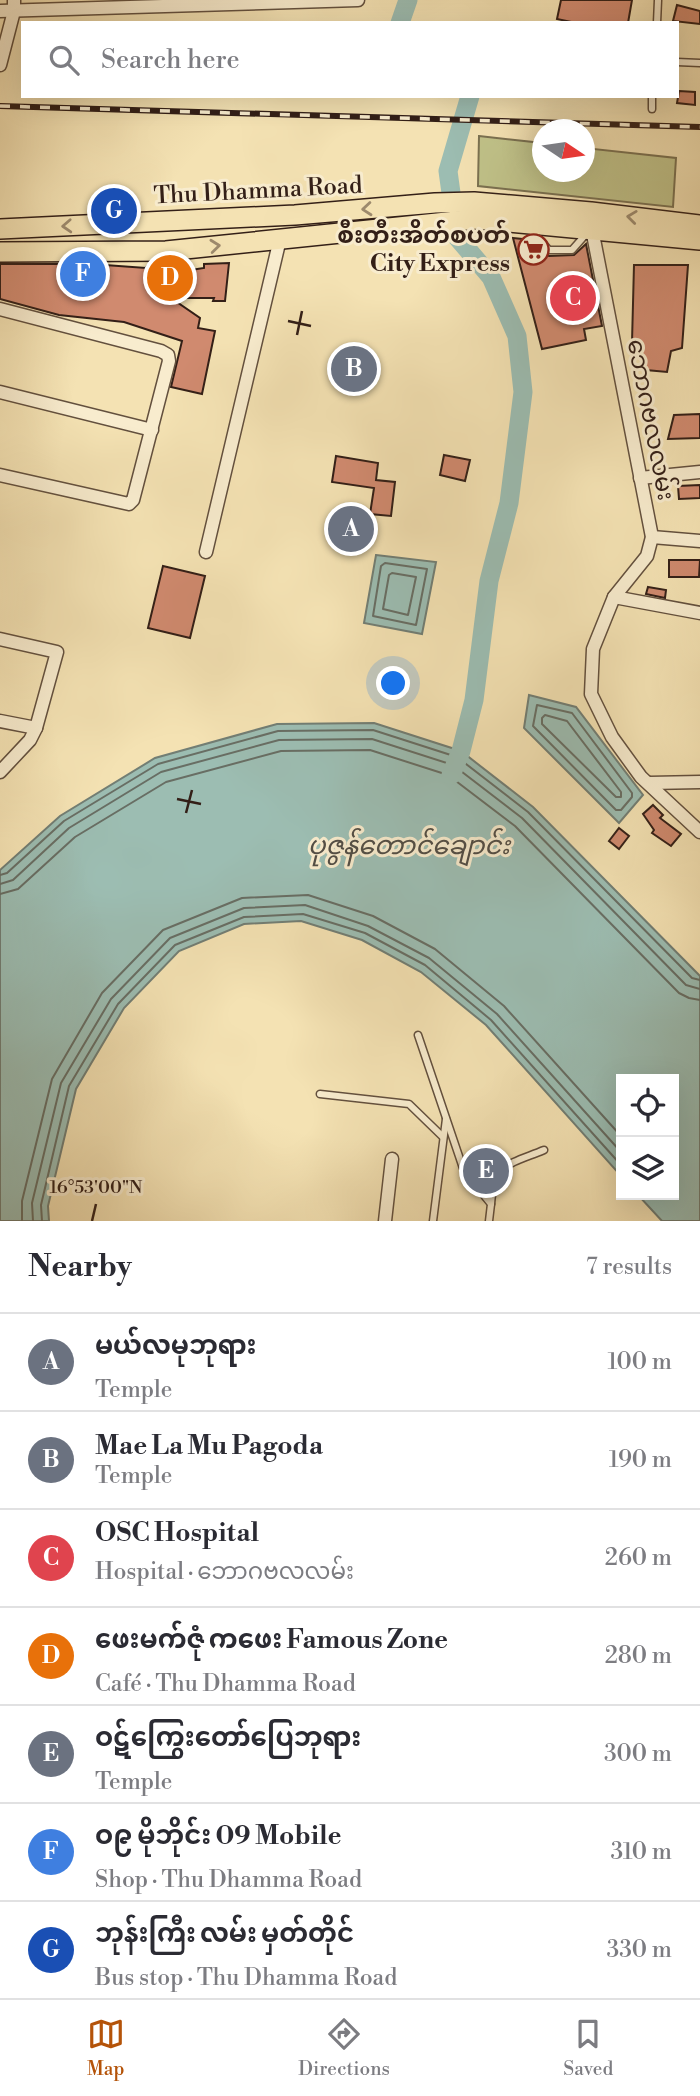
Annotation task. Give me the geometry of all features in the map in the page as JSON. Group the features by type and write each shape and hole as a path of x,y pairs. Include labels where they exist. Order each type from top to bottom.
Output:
{"main road":[{"path":"437,212 475,211 696,232"},
{"name":"Thu Dhamma Road","path":"0,229 295,215 437,212"},
{"name":"Thu Dhamma Road","path":"0,252 166,251 280,239 437,212"}],"street":[{"path":"0,65 9,7 358,0"},
{"name":"ဘောဂဗလလမ်း","path":"591,220 652,537 647,556 614,597 593,649 591,694 612,737 640,777 650,783 700,832"},
{"path":"206,552 280,239"},
{"path":"0,309 161,351 167,355 169,361 133,500 129,504 0,475"},
{"path":"0,392 152,430"},
{"path":"640,478 700,472"},
{"path":"652,537 700,541"},
{"path":"614,597 700,613"},
{"path":"0,639 57,652 36,728 30,740 0,772"},
{"path":"0,721 36,728"},
{"path":"650,783 700,782"},
{"path":"385,1221 392,1159"}],"lane":[{"path":"656,21 659,0"},
{"path":"679,62 700,62"},
{"path":"652,98 652,109"},
{"path":"418,1034 464,1171 491,1204"},
{"path":"320,1094 409,1104 443,1137"},
{"path":"433,1221 446,1117"},
{"path":"489,1221 492,1189 497,1174 505,1166 544,1150"}],"green space":[{"path":"479,136 532,142 532,182 595,182 595,149 676,158 673,207 478,186"}],"water":[{"path":"376,555 436,562 422,634 364,623"},
{"path":"529,695 576,707 643,795 619,823 524,728"},
{"name":"ပုဇွန်တောင်ချောင်း","path":"374,723 461,751 533,807 700,976 700,1221 662,1221 643,1200 679,1200 679,1074 616,1074 616,1170 486,1025 421,972 362,940 301,921 244,924 179,951 124,1008 76,1089 48,1206 49,1221 0,1221 0,870 60,816 155,758 277,724"}],"building":[{"path":"561,0 632,0 628,21 557,19"},
{"path":"677,5 700,11 700,24 673,21"},
{"path":"679,91 695,92 695,105 677,103"},
{"path":"513,238 532,240 549,256 574,255 586,244 602,326 584,329 586,340 542,349"},
{"path":"229,263 225,301 213,301 214,298 171,298 200,318 198,328 215,331 202,394 171,387 182,341 124,322 59,315 0,299 0,264 91,264 146,268 157,267 157,264 184,265 184,271 204,268 204,264"},
{"path":"634,265 688,265 682,348 671,351 667,372 646,370 640,345 632,342"},
{"path":"700,414 700,438 668,439 674,415"},
{"path":"444,455 470,460 465,481 440,475"},
{"path":"336,456 378,463 376,480 395,482 391,516 370,514 374,488 332,482"},
{"path":"700,485 700,498 679,499 678,486"},
{"path":"669,560 700,560 699,577 669,577"},
{"path":"163,566 205,576 190,638 148,628"},
{"path":"648,587 666,590 665,598 646,594"},
{"path":"653,805 663,815 660,818 681,834 671,846 652,833 654,830 643,814"},
{"path":"619,828 629,836 619,849 609,841"}],"waterway":[{"path":"401,21 408,0"},
{"path":"451,775 461,751 474,700 489,581 509,503 523,392 517,336 491,277 457,237 448,171 469,98"}],"railway":[{"path":"0,106 700,127"}],"place":[{"name":"ဘုန်းကြီး လမ်း မှတ်တိုင်","path":"114,211"},
{"name":"စီးတီးအိတ်စပတ် City Express","path":"533,250"},
{"name":"ဝ၉ မိုဘိုင်း 09 Mobile","path":"83,274"},
{"name":"ဖေးမက်ဇုံ ကဖေး Famous Zone","path":"170,278"},
{"name":"OSC Hospital","path":"573,298"},
{"name":"Mae La Mu Pagoda","path":"354,369"},
{"name":"မယ်လမုဘုရား","path":"351,529"},
{"name":"ဝဋ်ကြွေးတော်ပြေဘုရား","path":"486,1171"}]}
